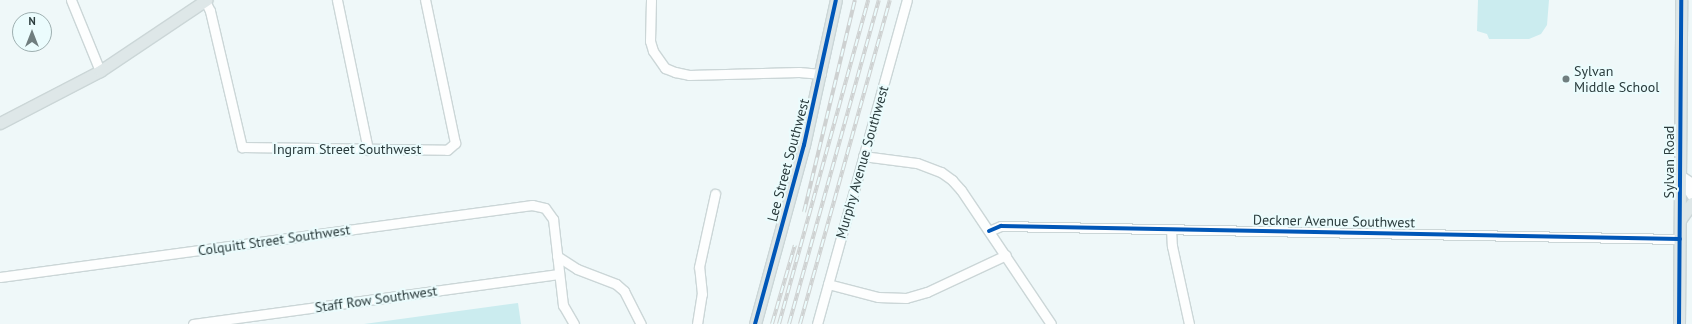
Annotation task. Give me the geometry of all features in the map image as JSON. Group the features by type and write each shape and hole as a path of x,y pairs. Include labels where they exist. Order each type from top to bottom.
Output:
{"main road":[{"path":"0,123 100,71 205,0"},
{"name":"Lee Street Southwest","path":"755,324 822,74 836,0"},
{"name":"Sylvan Road","path":"1679,324 1681,0"},
{"path":"1680,220 1692,203"}],"street":[{"path":"71,0 100,71"},
{"name":"Ingram Street Southwest","path":"205,0 210,11 240,143 246,148 447,150 455,143 425,0"},
{"path":"337,0 368,150"},
{"path":"651,0 650,41 660,62 665,68 689,76 799,72 822,74"},
{"name":"Murphy Avenue Southwest","path":"817,324 907,0"},
{"path":"863,156 917,163 941,172 961,190 1051,324"},
{"path":"1680,175 1692,175"},
{"path":"1680,175 1692,183"},
{"path":"1680,175 1692,196"},
{"path":"696,324 702,294 699,267 715,194"},
{"name":"Colquitt Street Southwest","path":"0,277 532,205 547,210 553,219 557,256"},
{"name":"Deckner Avenue Southwest","path":"989,231 1001,226 1680,239"},
{"path":"1170,229 1172,246 1189,324"},
{"path":"828,284 878,297 906,298 927,292 1006,255"},
{"path":"557,256 563,305 574,324"},
{"path":"557,256 577,269 616,284 624,291 640,324"},
{"name":"Staff Row Southwest","path":"193,324 559,274"}],"shaded area":[{"path":"1478,0 1549,0 1547,25 1541,34 1529,39 1489,39 1487,34 1477,31"},
{"path":"518,303 521,324 364,324"}],"railway":[{"path":"804,212 855,0"},
{"path":"779,324 868,0"},
{"path":"789,324 879,0"},
{"path":"800,324 890,0"},
{"path":"772,324 795,245"}],"cycle path":[{"path":"755,324 804,145 836,0"},
{"path":"1679,324 1681,0"},
{"path":"989,231 1001,226 1680,239"}],"place":[{"name":"Sylvan Middle School","path":"1566,79"}]}
